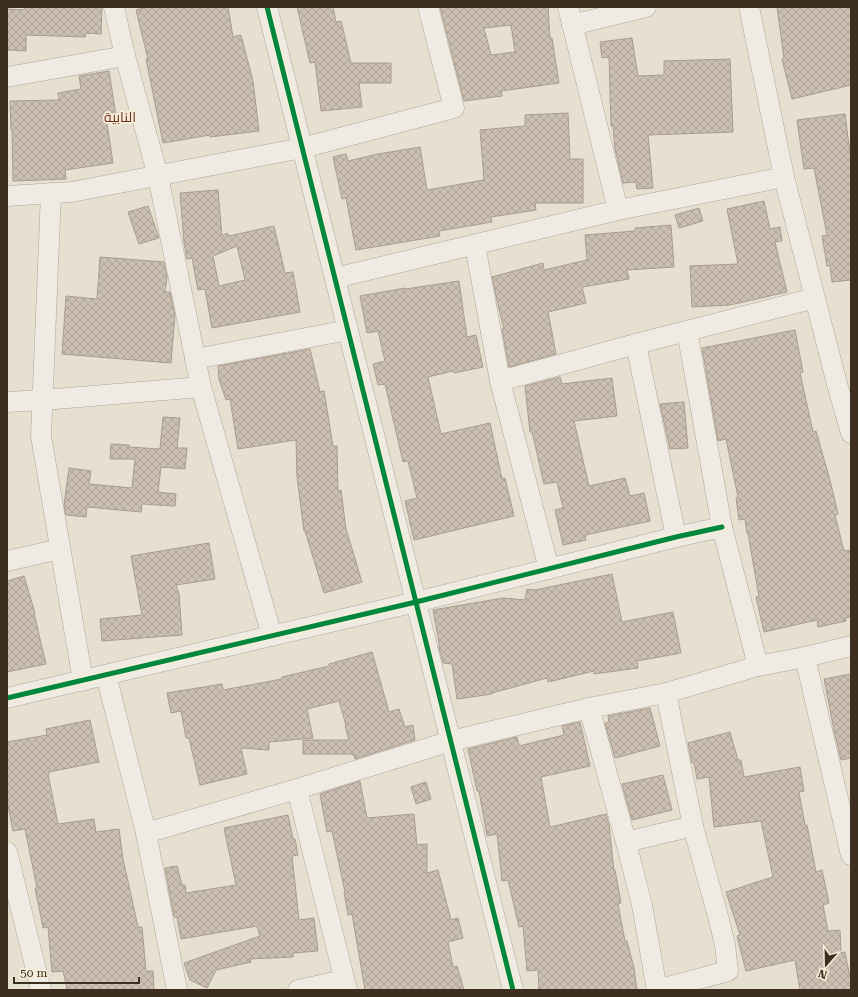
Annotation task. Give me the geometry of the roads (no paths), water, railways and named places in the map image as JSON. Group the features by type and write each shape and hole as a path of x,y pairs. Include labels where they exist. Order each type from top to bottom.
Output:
{"street":[{"path":"114,7 125,56 158,176 201,387 272,636"},
{"path":"267,7 513,990"},
{"path":"7,196 72,192 302,148 454,108 428,7"},
{"path":"618,210 570,16 646,7"},
{"path":"749,7 784,177 815,298 844,381 851,433"},
{"path":"7,77 125,56"},
{"path":"335,278 618,210 784,177"},
{"path":"51,193 41,436 83,680"},
{"path":"475,245 500,382 549,569"},
{"path":"500,382 636,344 815,298"},
{"path":"195,359 348,330"},
{"path":"687,331 722,527 758,666"},
{"path":"636,344 676,537"},
{"path":"7,402 201,387"},
{"path":"7,698 416,602 676,537 722,527"},
{"path":"7,561 60,549"},
{"path":"146,833 297,789 451,741 589,708 666,693 758,666 851,646"},
{"path":"805,657 843,786 851,855"},
{"path":"106,675 146,833 177,990"},
{"path":"589,708 642,905 657,990 728,971 725,945 693,826 666,693"},
{"path":"297,789 346,985 298,990"},
{"path":"626,842 693,826"},
{"path":"7,852 41,990"}],"district":[{"name":"النابية","path":"120,117"}]}
